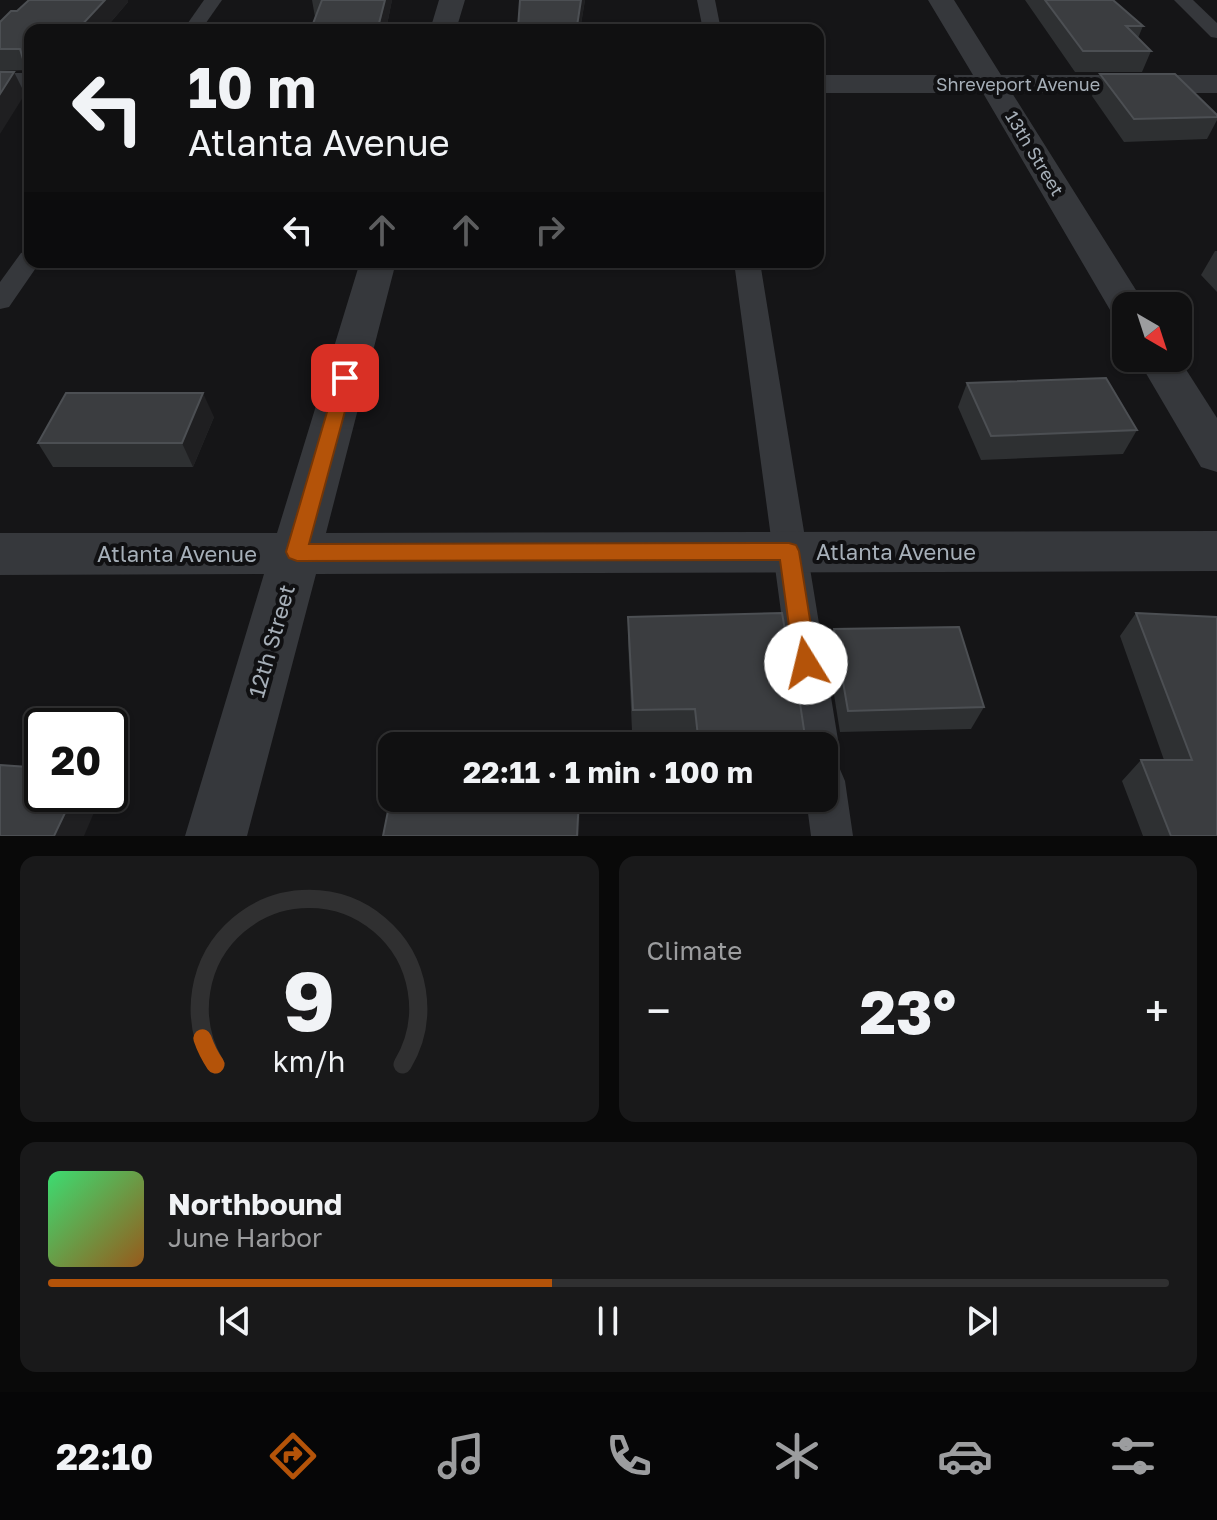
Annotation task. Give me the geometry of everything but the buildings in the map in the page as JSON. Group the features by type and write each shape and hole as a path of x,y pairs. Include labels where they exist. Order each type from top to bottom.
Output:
{"street":[{"path":"445,24 452,0"},
{"name":"13th Street","path":"941,0 1119,292"},
{"path":"0,82 24,82"},
{"name":"Shreveport Avenue","path":"824,84 1217,84"},
{"name":"12th Street","path":"216,836 376,268"},
{"path":"1167,372 1217,455"},
{"name":"Atlanta Avenue","path":"0,554 1217,551"}],"lane":[{"path":"196,24 213,0"},
{"path":"706,0 711,24"},
{"path":"1183,0 1217,33"},
{"path":"0,301 24,267"},
{"path":"748,268 817,732"},
{"path":"829,812 832,836"}],"route":[{"path":"345,378 297,552 789,551 806,663"}]}
